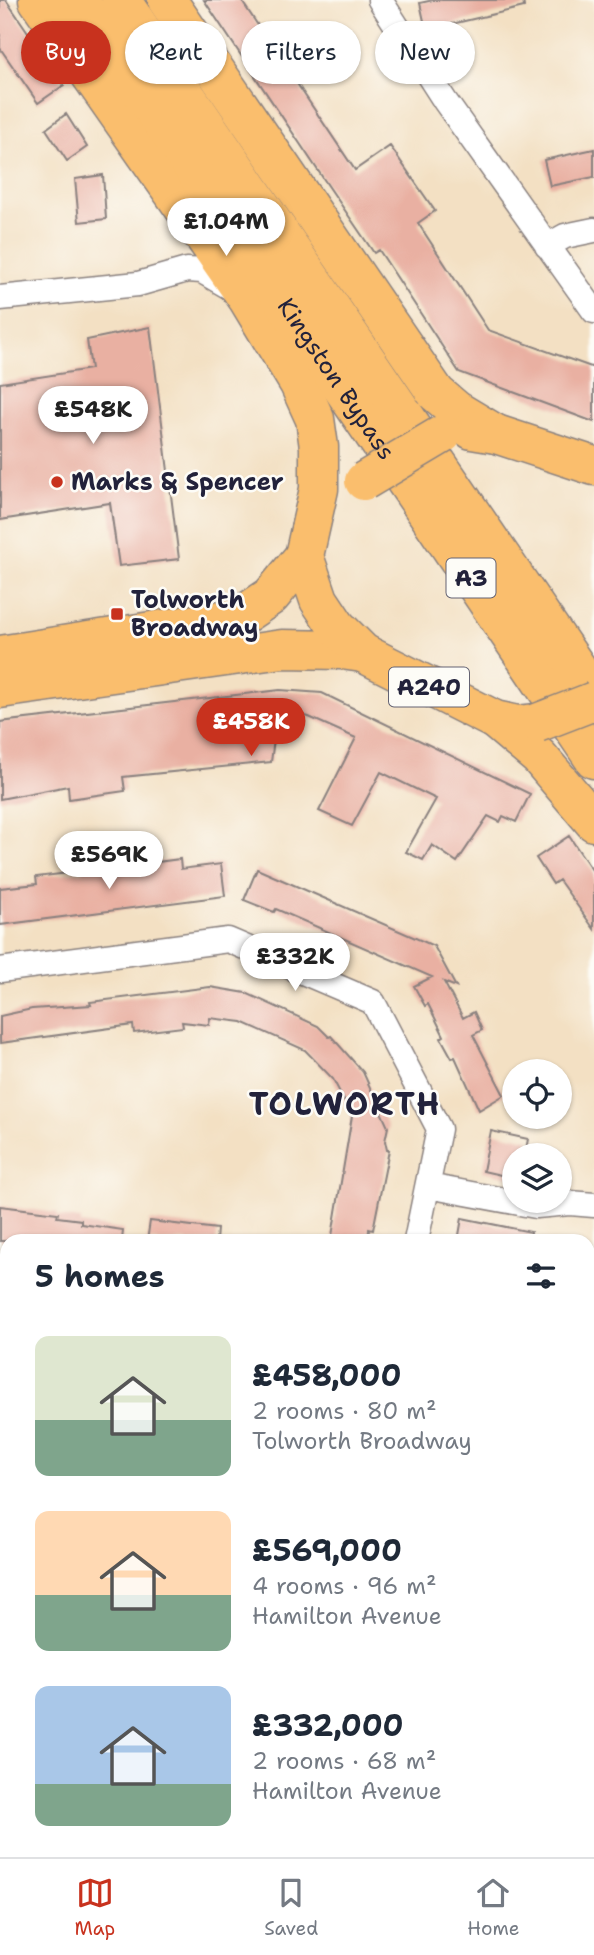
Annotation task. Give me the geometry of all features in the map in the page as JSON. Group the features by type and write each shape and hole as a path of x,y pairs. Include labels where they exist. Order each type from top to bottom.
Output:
{"main road":[{"path":"38,0 247,298 299,384 315,419 319,447 319,489 307,540"},
{"name":"Kingston Bypass","path":"79,0 594,760"},
{"name":"Kingston Bypass","path":"121,0 594,693"},
{"path":"167,0 436,393 456,411 496,434"},
{"path":"0,655 240,617 271,596 326,506 443,434 457,429 496,434 594,466"},
{"name":"A240","path":"307,540 319,600 337,627 363,653 495,720 518,725 537,723 594,701"},
{"name":"A240","path":"0,689 282,649 363,653"},
{"path":"495,720 539,757 594,822"}],"street":[{"path":"380,0 446,101 594,311"},
{"path":"547,246 565,236 594,230"},
{"path":"0,298 138,284 187,270 202,271 247,298"},
{"path":"0,970 228,940 373,1002 439,1129 418,1234"},
{"path":"428,1186 536,1206 570,1203 594,1205"}],"building":[{"path":"0,0 6,0 21,22 21,78 0,48"},
{"path":"204,0 241,0 255,21 241,21 241,55 227,34 227,21 218,21"},
{"path":"433,0 523,0 524,7 464,21 424,21 420,3"},
{"path":"25,84 63,84 64,85 38,103"},
{"path":"260,84 297,84 355,170 390,146 435,211 418,223 488,330 594,368 594,422 459,372 379,250 374,253"},
{"path":"66,114 87,147 67,161 46,129"},
{"path":"594,149 594,177 550,186 544,160"},
{"path":"103,175 106,219 79,222 75,179"},
{"path":"150,327 179,559 119,566 110,503 0,520 0,383 91,369 87,340"},
{"path":"280,690 322,693 530,794 516,822 503,816 500,822 488,816 457,862 432,845 423,860 406,852 436,799 381,772 352,826 319,811 356,738 309,717 278,709 271,762 123,777 125,791 69,799 68,786 0,799 0,722"},
{"path":"569,836 594,873 594,929 559,880 553,884 536,858"},
{"path":"180,859 181,869 221,864 225,896 0,925 0,888 37,884 36,877 84,871 84,868 113,865 113,868"},
{"path":"257,869 434,946 456,987 444,982 463,1018 474,1012 482,1030 473,1035 502,1091 502,1096 479,1110 455,1057 452,1058 441,1038 444,1036 428,1004 425,1006 414,986 432,977 276,909 274,912 244,900"},
{"path":"210,987 246,993 318,1026 331,1036 363,1072 388,1127 385,1141 389,1150 373,1230 369,1229 369,1234 332,1234 352,1116 333,1079 305,1050 242,1022 210,1018 209,1025 182,1022 183,1027 134,1033 133,1025 0,1043 0,1016 32,1009 91,1005 90,1002"},
{"path":"491,1131 528,1139 527,1143 502,1143 502,1175 483,1171"},
{"path":"0,1206 58,1213 57,1217 81,1220 81,1224 123,1230 123,1234 0,1234"},
{"path":"462,1218 531,1232 531,1234 459,1234"},
{"path":"150,1221 217,1229 217,1234 148,1234"}],"place":[{"name":"Marks & Spencer","path":"57,482"},
{"name":"Tolworth Broadway","path":"117,614"}],"district":[{"name":"TOLWORTH","path":"345,1103"}]}
